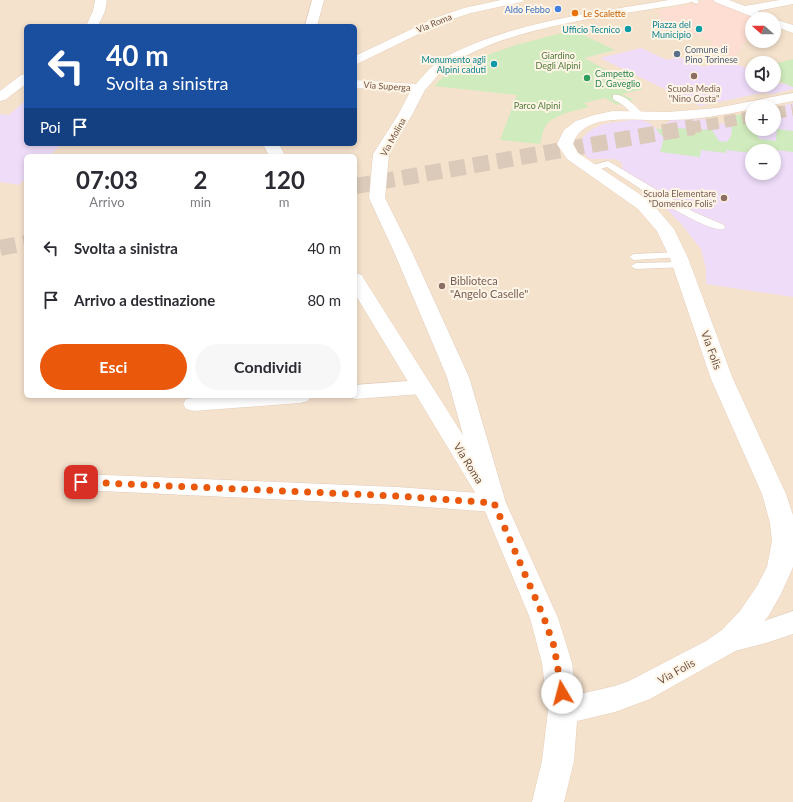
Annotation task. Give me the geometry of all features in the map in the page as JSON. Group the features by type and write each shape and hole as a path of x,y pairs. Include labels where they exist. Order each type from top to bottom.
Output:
{"street":[{"path":"93,24 99,11 101,0"},
{"path":"312,24 318,0"},
{"name":"Via Roma","path":"357,60 439,20 468,10 518,0"},
{"path":"719,0 749,12"},
{"name":"Via Molina","path":"494,503 458,378 403,252 377,198 381,154 405,115 419,88 429,75 443,64 476,46 528,30 561,22 689,1"},
{"path":"744,10 793,1"},
{"path":"781,25 793,29"},
{"path":"0,79 24,78"},
{"path":"0,97 24,79"},
{"name":"Via Superga","path":"357,84 419,88"},
{"name":"Via Folis","path":"563,711 622,697 637,691 731,640 755,614 777,575 783,554 784,542 780,512 774,494 722,379 679,260 665,229 644,205 572,156 565,144 569,133 581,124 594,119 613,115 668,116 716,112 793,97"},
{"name":"Via Roma","path":"357,282 494,503 542,612 554,646 561,687 563,711 558,761 548,802"},
{"path":"357,392 421,387"},
{"path":"194,404 274,398"},
{"path":"81,482 397,496 494,503"},
{"path":"731,640 766,632 793,622"}],"lane":[{"path":"616,98 626,102 639,115"},
{"path":"589,169 608,164 690,214 720,228"},
{"path":"635,262 679,260"}],"shaded area":[{"path":"0,0 793,0 793,802 0,802"},
{"path":"710,0 745,14 745,43 734,57 709,47 713,42 657,17 663,15 655,11"},
{"name":"Scuola Media \"Nino Costa\"","path":"641,48 667,60 679,57 703,67 730,61 745,68 745,92 781,92 773,94 761,93 700,106 600,58"},
{"name":"Scuola Media \"Nino Costa\"","path":"784,83 793,87 793,89 781,92 781,84"},
{"path":"24,102 24,146 60,146 51,154 24,154 24,180 19,185 0,182 0,114 9,115"},
{"name":"Scuola Elementare \"Domenico Folis\"","path":"793,103 793,297 706,284 706,269 701,249 682,225 664,206 618,169 623,167 621,162 614,159 589,159 580,148 583,137 591,130 603,124 639,119 650,123 656,129 665,128 666,123 671,120 705,119 716,124 726,123 724,119 725,117 745,114 745,136 781,136 781,106"}],"green space":[{"path":"573,30 615,50 584,58 643,89 622,94 634,100 617,105 605,98 584,103 589,107 557,117 546,125 540,144 500,140 517,95 434,86 446,74 453,73 479,58 516,45"},
{"path":"793,59 793,87 781,82 781,62"},
{"path":"745,114 745,136 758,136 759,139 776,141 776,136 781,136 781,130 793,131 793,152 781,150 781,144 745,144 745,152 726,150 726,153 701,150 700,157 660,152 664,138 656,129 672,128 712,130 719,141 727,142 731,136 732,125 725,117"}],"tunnel":[{"path":"781,112 793,110"},
{"path":"689,128 745,118"},
{"path":"357,186 694,127"},
{"path":"0,248 24,243"}],"place":[{"name":"Aldo Febbo","path":"558,9"},
{"name":"Le Scalette","path":"575,13"},
{"name":"Ufficio Tecnico","path":"628,29"},
{"name":"Piazza del Municipio","path":"699,29"},
{"name":"Comune di Pino Torinese","path":"677,54"},
{"name":"Monumento agli Alpini caduti","path":"494,64"},
{"name":"Scuola Media \"Nino Costa\"","path":"694,76"},
{"name":"Campetto D. Gaveglio","path":"587,78"},
{"name":"Scuola Elementare \"Domenico Folis\"","path":"724,198"},
{"name":"Biblioteca \"Angelo Caselle\"","path":"442,286"}],"route":[{"path":"81,482 397,496 494,503 544,618 554,646 562,693"}],"park label":[{"name":"Giardino Degli Alpini","path":"558,60"},
{"name":"Parco Alpini","path":"537,105"}]}
